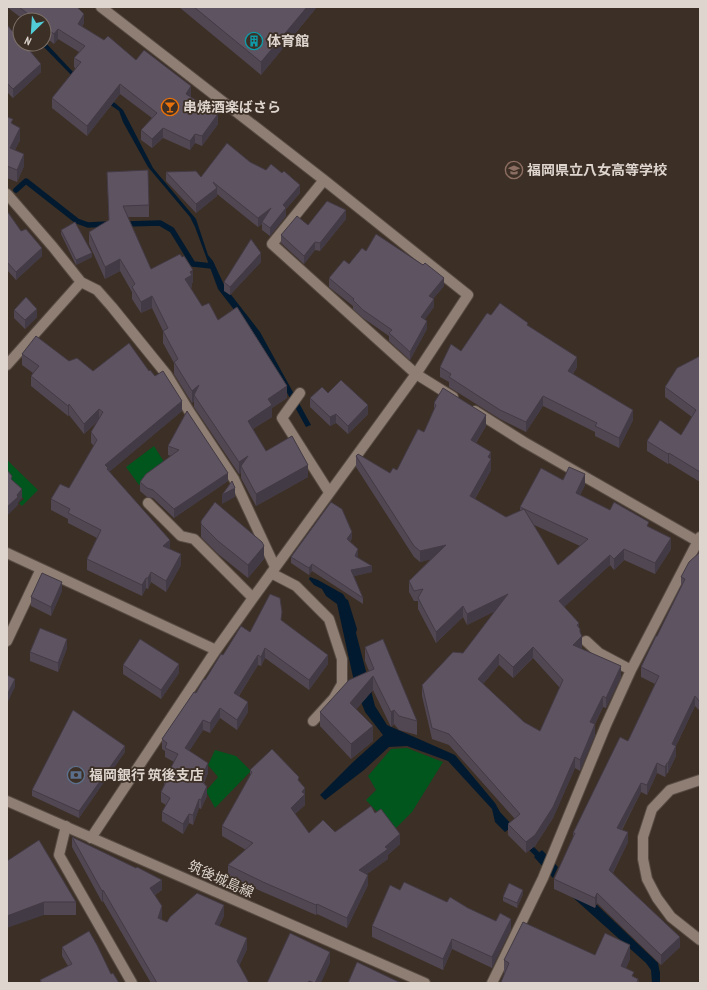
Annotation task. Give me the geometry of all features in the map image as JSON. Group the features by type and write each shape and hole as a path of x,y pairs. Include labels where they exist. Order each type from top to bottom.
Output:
{"street":[{"path":"91,838 216,650 329,492 416,374 468,296 324,180 101,7"},
{"path":"324,180 272,244 416,374 524,442 699,539 632,670 606,725 543,878 492,983"},
{"path":"7,194 81,282 97,290 122,318 168,375 189,411 234,479 273,570 296,586 330,619 342,659 342,684 334,698 313,721"},
{"path":"7,365 81,282"},
{"path":"300,393 282,418 329,492"},
{"path":"148,503 181,536 194,538 253,598"},
{"path":"7,554 216,650"},
{"path":"7,641 41,569"},
{"path":"586,640 599,653 632,670"},
{"path":"700,780 670,790 652,809 643,837 643,859 647,879 657,898 670,917 700,940"},
{"name":"筑後城島線","path":"7,801 425,983"},
{"path":"66,826 59,856 132,983"}],"green space":[{"path":"154,446 166,465 139,485 126,467"},
{"path":"7,460 38,490 22,506 19,503 24,499 8,478"},
{"path":"407,748 443,762 412,812 394,830 366,800 376,790 368,776 391,749"},
{"path":"215,750 236,756 251,771 215,808 206,791 218,777 208,765"}],"water":[{"path":"52,50 88,88 115,103 123,110 153,168 196,219 208,255 213,261 225,287 260,332 311,425 306,427 259,342 218,289 190,217 148,167 123,122 119,111 78,82 49,52 52,52"},
{"path":"310,577 343,594 348,600 357,629 356,633 375,706 387,725 455,755 495,803 500,812 513,826 505,832 495,822 492,809 448,761 407,746 389,747 364,770 325,800 320,795 383,735 365,712 355,686 337,604 326,596 322,589 314,585 309,579"},
{"path":"542,850 558,867 553,878 534,857"},
{"path":"575,884 658,963 660,983 652,983 651,970 646,963 569,894"}],"building":[{"path":"19,7 77,7 84,14 78,24 104,40 108,36 136,60 144,50 191,86 186,94 218,114 202,136 195,134 190,141 163,128 152,139 141,130 157,113 120,84 87,126 52,98 81,62 74,58 85,46 58,29 54,34 52,32 52,12 26,12"},
{"name":"体育館","path":"194,7 307,7 261,62"},
{"path":"7,25 12,31 12,52 31,52 41,64 13,89 7,83"},
{"path":"7,117 13,119 11,123 20,128 10,148 24,154 17,170 7,166"},
{"path":"227,143 250,162 266,170 271,164 282,173 284,171 300,185 283,205 286,208 270,228 262,222 271,208 258,218 213,182 217,188 196,204 166,172 196,171 201,177"},
{"path":"148,170 149,205 123,206 151,269 180,254 182,257 184,256 193,270 190,272 192,275 185,279 202,306 209,303 218,320 237,307 287,386 268,399 272,405 248,421 266,451 292,436 308,465 256,494 241,466 248,456 239,462 194,395 199,385 192,391 174,362 178,359 163,331 168,328 152,296 141,302 132,287 135,284 120,259 105,267 89,232 109,220 107,172"},
{"path":"327,201 346,210 320,243 315,242 304,256 281,235 297,216 308,225"},
{"path":"7,211 21,231 26,229 42,248 16,272 7,262"},
{"path":"75,222 92,253 76,260 61,230"},
{"path":"376,234 423,265 425,263 444,278 429,296 434,299 421,317 427,321 410,352 389,333 392,330 363,310 353,300 354,299 329,278 344,260 349,264 362,248 366,251"},
{"path":"251,239 261,253 230,287 224,282"},
{"path":"26,297 37,309 25,320 14,310"},
{"path":"500,303 528,323 527,325 577,357 568,371 633,410 619,438 595,426 597,423 543,396 526,422 500,410 449,377 451,374 440,367 451,344 461,351 487,313 491,315"},
{"path":"36,336 69,361 77,358 93,371 129,343 149,371 150,370 155,376 163,371 182,401 105,465 170,540 163,546 181,554 166,581 151,572 142,585 87,559 101,530 68,513 70,509 51,499 60,484 69,488 97,440 91,432 103,412 99,409 84,424 69,404 68,406 31,376 39,366 22,354"},
{"path":"700,356 700,472 647,441 660,420 681,435 696,410 665,387 677,368"},
{"path":"341,380 368,405 348,426 336,414 330,417 310,398 322,387 328,393"},
{"path":"443,388 486,415 471,440 491,452 488,457 491,459 470,496 506,517 524,509 558,565 588,539 520,507 541,468 563,480 569,467 585,474 576,493 610,510 614,502 649,522 647,526 671,538 655,563 624,549 614,559 610,555 559,601 579,623 577,625 582,636 573,645 621,666 606,698 603,696 590,722 595,724 580,760 575,757 553,807 535,835 526,842 508,824 520,814 449,734 432,728 422,685 453,652 463,653 508,594 467,614 463,606 436,632 418,598 423,589 414,591 409,581 446,545 420,551 414,546 356,456 358,454 390,473 393,468 397,470 418,429 424,432 436,405 434,403","holes":["533,647 563,680 540,731 524,722 478,679 499,654 513,667"]},
{"path":"187,411 228,473 174,509 153,490 147,488 140,482 146,474 179,450 168,446"},
{"path":"7,470 12,476 11,479 22,489 17,495 18,497 7,507"},
{"path":"232,481 235,488 222,495"},
{"path":"215,502 262,542 264,546 248,565 218,541 201,524 201,521"},
{"path":"331,502 342,509 352,532 347,539 358,549 355,556 372,566 351,570 363,598 312,564 309,568 291,557"},
{"path":"700,552 700,702 695,696 672,744 676,746 668,763 665,767 657,763 647,785 641,783 617,828 628,832 609,870 680,937 661,955 597,893 595,898 554,879 575,833 573,833 620,737 628,741 659,676 641,667 685,579 681,577 689,562"},
{"path":"42,573 62,582 51,607 31,597"},
{"path":"270,594 280,598 282,612 281,620 328,655 309,680 265,648 261,657 258,655 234,693 248,702 237,720 220,708 210,723 203,720 185,748 208,763 200,781 207,786 201,800 199,799 193,815 189,814 183,824 162,812 170,798 161,792 166,782 164,781 178,754 165,748 167,743 162,739 194,692 196,693 221,654 223,655 241,626 250,632"},
{"path":"40,628 67,639 58,663 30,652"},
{"path":"140,639 179,664 161,690 123,665"},
{"path":"383,639 417,721 399,716 394,710 391,712 373,676 350,703 373,726 351,744 320,712 349,680 374,669 365,647"},
{"path":"7,675 15,679 7,695"},
{"name":"福岡銀行 筑後支店","path":"73,710 125,746 79,811 32,790"},
{"path":"272,749 299,777 298,780 305,788 302,792 305,794 291,808 309,833 323,820 335,832 371,806 375,813 381,809 400,834 385,847 388,849 359,870 368,875 347,918 263,882 228,865 253,843 222,826 252,772 250,770"},
{"path":"72,837 162,880 150,888 162,906 158,918 167,922 170,917 197,893 224,905 215,924 247,938 237,961 249,983 157,983 103,890 102,891"},
{"path":"39,840 76,902 44,902 7,916 7,861"},
{"path":"404,882 447,902 450,897 468,908 496,921 500,913 511,919 492,957 452,939 443,959 372,926 390,885 400,890"},
{"path":"509,883 523,890 517,903 503,897"},
{"path":"523,922 595,955 605,933 630,945 621,966 634,972 632,976 638,979 637,982 639,983 501,982 509,963 504,960"},
{"path":"89,931 111,974 113,973 119,983 42,983 40,980 72,964 62,947"},
{"path":"290,933 330,952 315,983 309,981 308,983 267,983"},
{"path":"357,962 401,983 348,983"}],"waterway":[{"path":"16,190 26,181 77,221 88,225 108,224"},
{"path":"125,224 160,223 172,230 193,264 212,266"},
{"path":"526,843 540,857"}],"place":[{"name":"体育館","path":"254,41"},
{"name":"串焼酒楽ばさら","path":"170,107"},
{"name":"福岡県立八女高等学校","path":"514,170"},
{"name":"福岡銀行 筑後支店","path":"76,775"}]}
